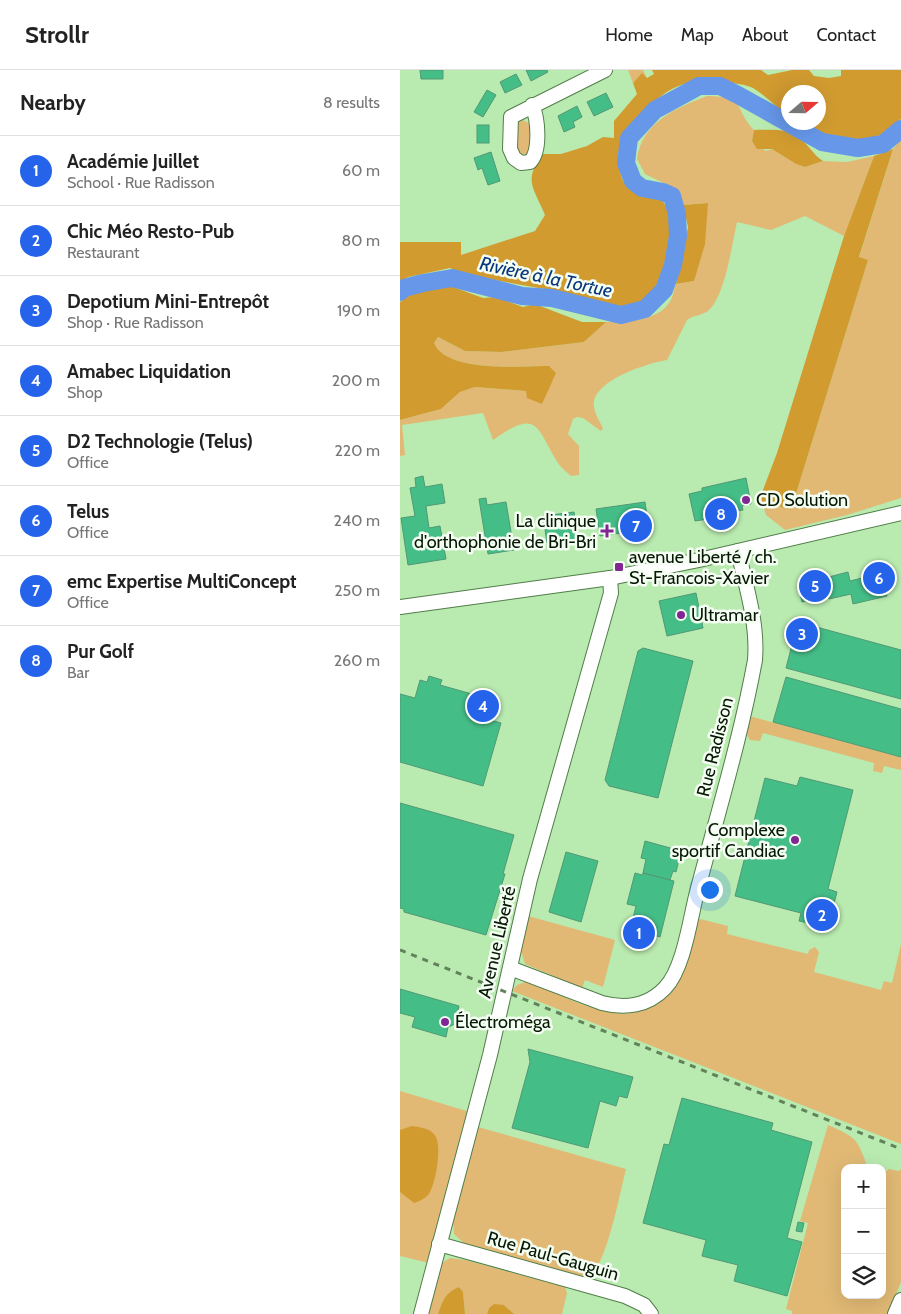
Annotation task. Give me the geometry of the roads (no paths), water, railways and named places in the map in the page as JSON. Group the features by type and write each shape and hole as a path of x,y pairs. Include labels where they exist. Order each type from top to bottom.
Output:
{"street":[{"path":"532,105 605,70"},
{"path":"860,521 901,506"},
{"path":"400,607 610,578 738,552 860,521 901,513"},
{"name":"Rue Radisson","path":"510,968 617,1007 640,1004 652,998 665,988 676,972 755,660 756,639 753,617 738,552"},
{"name":"Avenue Liberté","path":"420,1314 490,1055 530,879 611,593 610,578"},
{"name":"Rue Paul-Gauguin","path":"439,1244 626,1296 644,1305 651,1314"},
{"path":"895,1314 901,1300"}],"waterway":[{"name":"Rivière à la Tortue","path":"400,292 404,288 452,278 522,296 552,298 621,315 645,309 664,290 673,265 678,236 677,214 672,196 663,192 642,188 633,181 626,163 629,138 655,110 699,86 720,86 822,142 858,148 883,144 901,129"}],"railway":[{"path":"400,950 901,1149"}],"place":[{"name":"CD Solution","path":"746,500"},
{"name":"Pur Golf","path":"721,514"},
{"name":"emc Expertise MultiConcept","path":"636,526"},
{"name":"La clinique d'orthophonie de Bri-Bri","path":"607,531"},
{"name":"avenue Liberté / ch. St-Francois-Xavier","path":"619,567"},
{"name":"Telus","path":"879,578"},
{"name":"D2 Technologie (Telus)","path":"815,586"},
{"name":"Ultramar","path":"681,615"},
{"name":"Depotium Mini-Entrepôt","path":"802,634"},
{"name":"Amabec Liquidation","path":"483,706"},
{"name":"Complexe sportif Candiac","path":"795,840"},
{"name":"Chic Méo Resto-Pub","path":"822,915"},
{"name":"Académie Juillet","path":"639,933"},
{"name":"Électroméga","path":"445,1022"}]}
